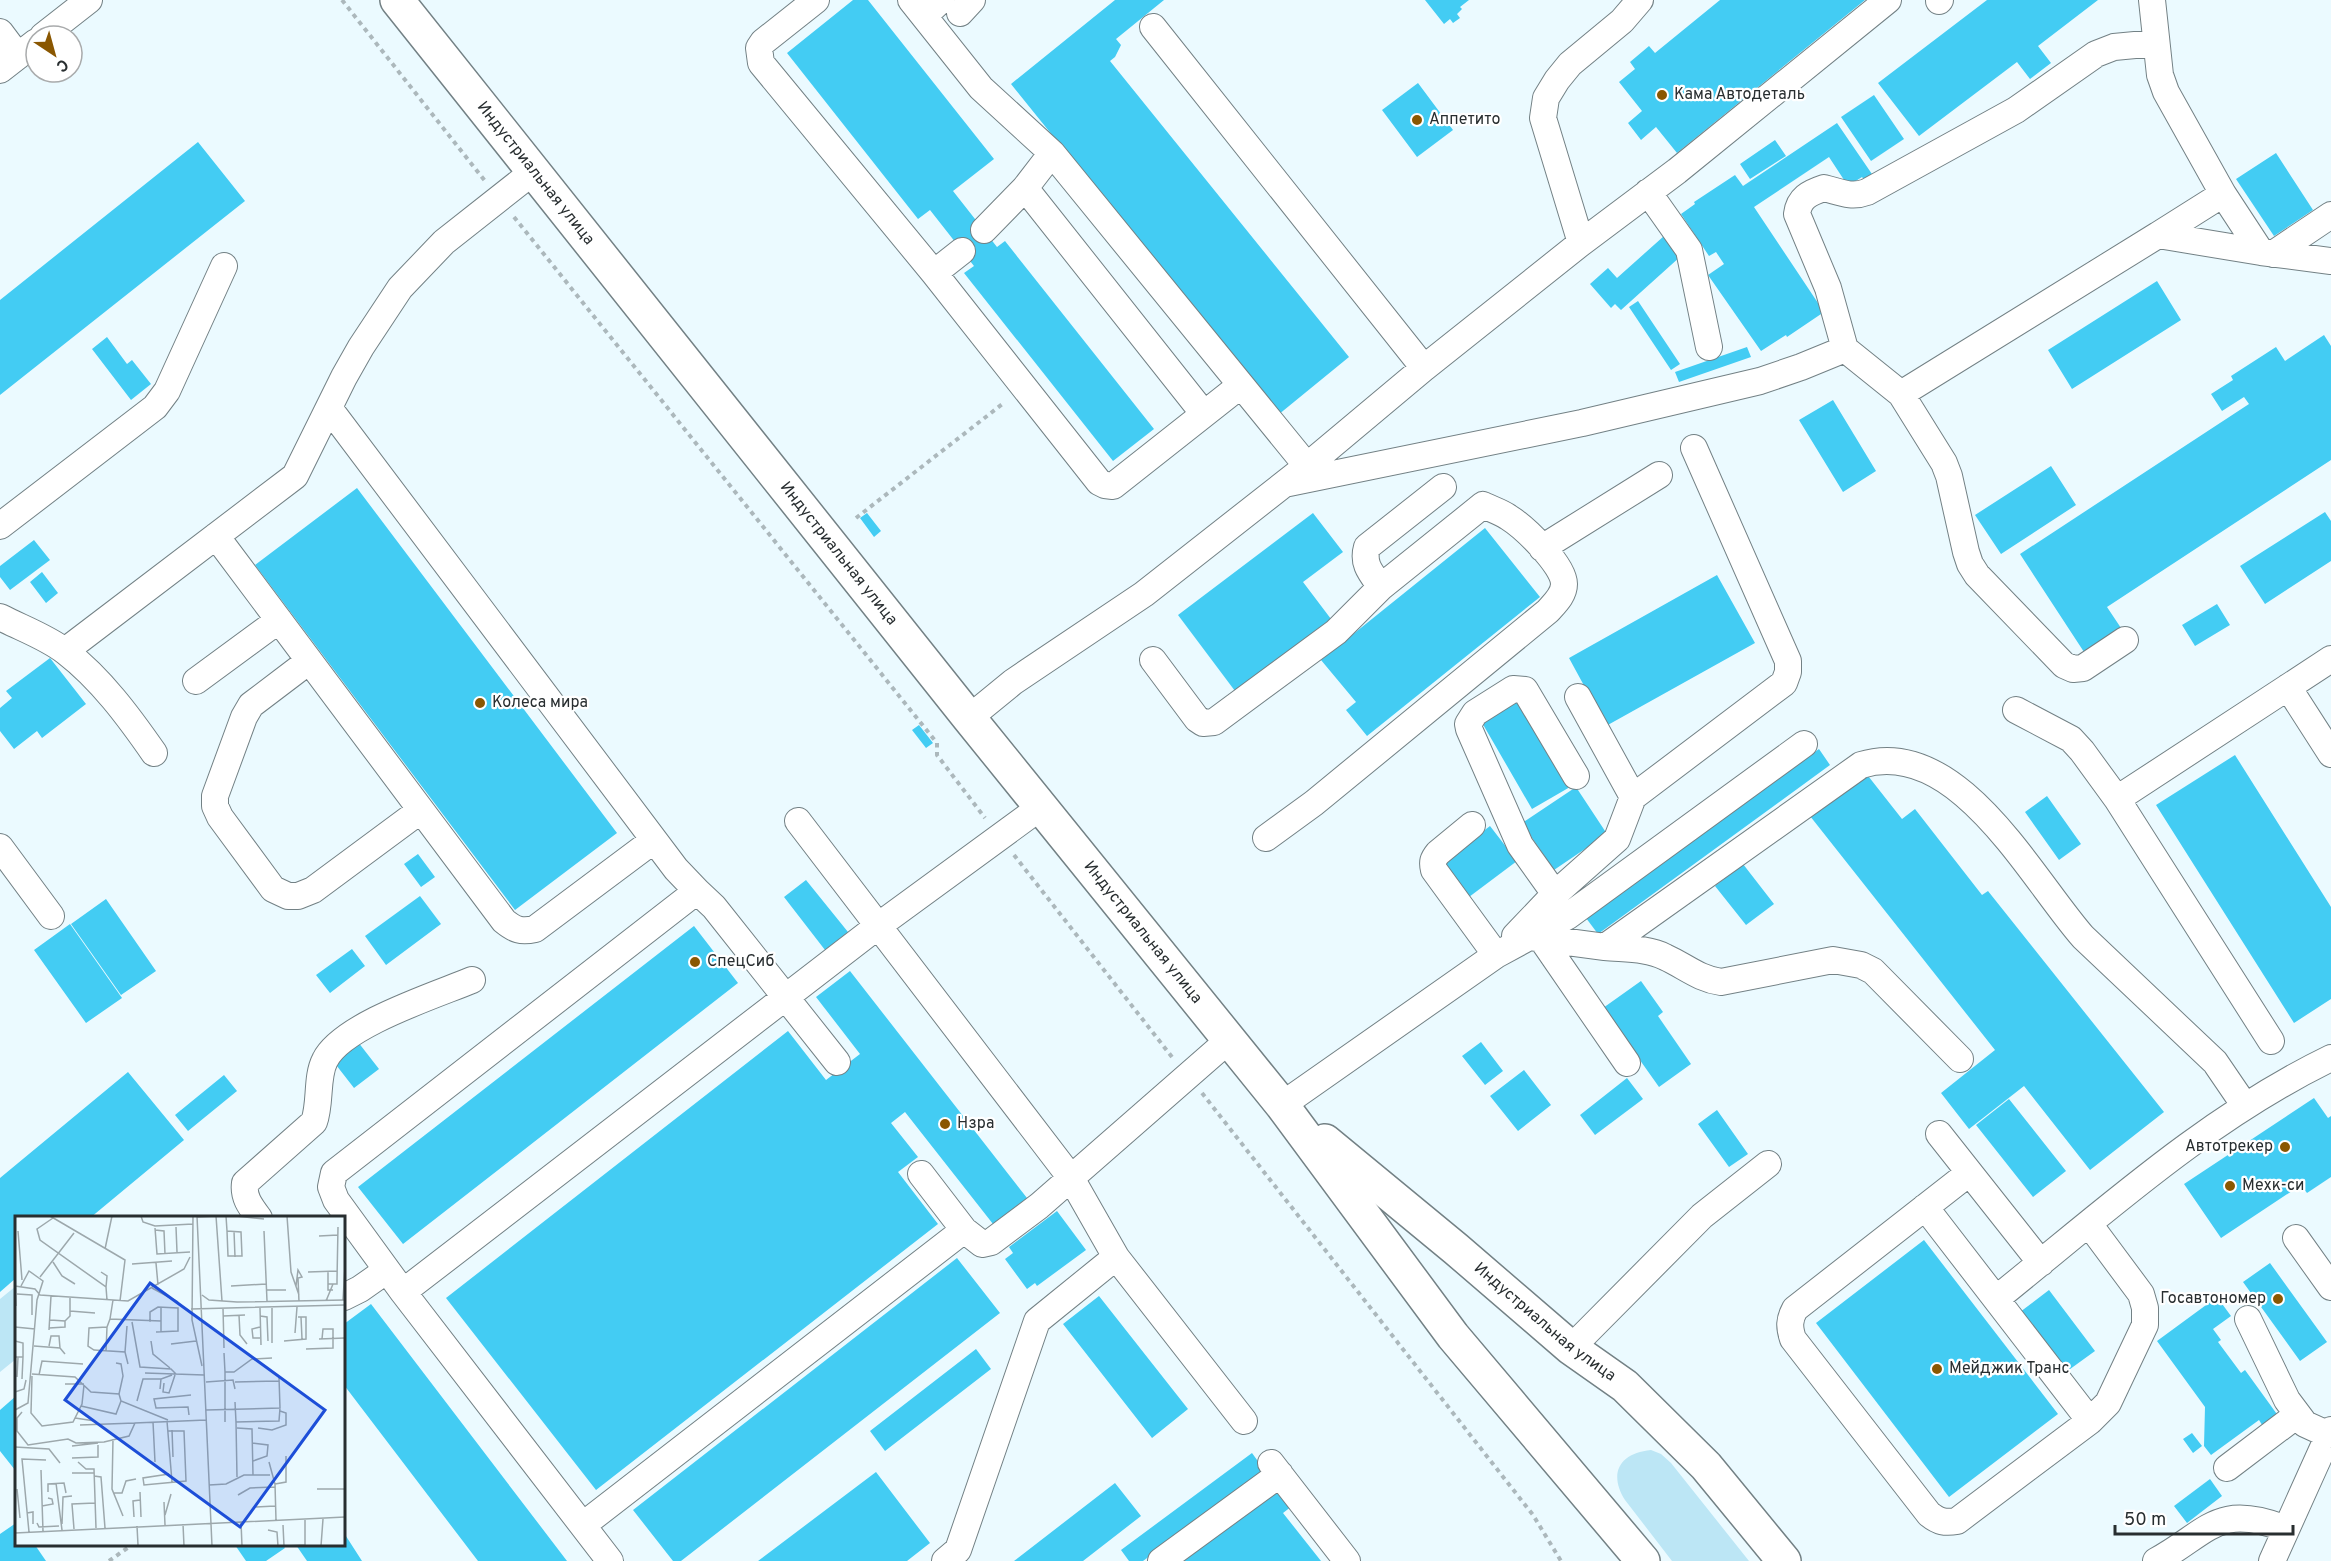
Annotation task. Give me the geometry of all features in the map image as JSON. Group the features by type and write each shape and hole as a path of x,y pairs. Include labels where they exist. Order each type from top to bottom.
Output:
{"main road":[{"name":"Индустриальная улица","path":"398,0 969,718 1230,1039 1282,1105 1453,1336 1643,1561"},
{"name":"Индустриальная улица","path":"1282,1105 1571,1348 1625,1386 1706,1466 1784,1561"}],"street":[{"path":"58,24 89,0"},
{"path":"816,0 763,42 759,48 761,63 934,273 1099,482 1113,486 1241,385"},
{"path":"1581,243 1543,118 1546,98 1570,64 1622,21 1640,0"},
{"path":"969,718 1013,682 1144,594 1307,466 1424,368 1888,0"},
{"path":"2152,0 2160,75 2166,92 2223,194 2267,253"},
{"path":"942,6 981,88 1052,153 1307,466"},
{"path":"1153,27 1424,368"},
{"path":"0,32 18,56"},
{"path":"2125,640 2083,668 2073,669 2064,665 1977,575 1966,552 1944,463 1901,394 1845,349 1828,288 1797,214 1803,197 1824,188 1857,195 1867,192 2016,110 2096,54 2114,48 2156,43"},
{"path":"984,230 1025,188 1052,153"},
{"path":"65,651 295,476 362,346 400,288 444,242 534,171"},
{"path":"1025,188 1204,414"},
{"path":"1648,192 1689,250 1709,347"},
{"path":"1901,394 2223,194"},
{"path":"2267,253 2331,215"},
{"path":"2158,235 2331,261"},
{"path":"934,273 962,251"},
{"path":"0,526 155,407 166,391 224,267"},
{"path":"1284,484 1582,423 1760,381 1845,349"},
{"path":"329,408 676,869 714,907 837,1062"},
{"path":"1282,1105 1496,955 1555,894 1617,839 1633,797 1784,683 1788,672 1788,661 1694,448"},
{"path":"1436,453 1443,487"},
{"path":"1542,548 1659,475"},
{"path":"1266,838 1314,803 1556,603 1563,592 1562,573 1527,532 1509,517 1443,487"},
{"path":"1381,587 1366,567 1364,556 1367,547 1443,487"},
{"path":"1153,660 1197,719 1203,723 1214,723 1336,632 1381,587 1483,505"},
{"path":"216,536 504,921 514,929 524,932 535,929 654,840"},
{"path":"0,617 65,651 101,685 129,717 154,753"},
{"path":"196,681 279,620"},
{"path":"2117,799 2331,659"},
{"path":"309,661 251,705 244,717 215,796 214,806 220,817 273,890 288,896 298,896 313,890 421,810"},
{"path":"2288,687 2331,754"},
{"path":"1555,894 1514,833 1469,729 1470,718 1475,712 1514,689 1525,690 1576,777"},
{"path":"1578,697 1633,797"},
{"path":"2016,710 2071,739 2082,751 2117,799 2271,1041"},
{"path":"1496,955 1535,938 1568,916 1804,744"},
{"path":"1605,947 1862,765 1876,761 1892,761 1932,772 1971,799 2007,839 2083,937 2215,1062 2245,1106"},
{"path":"403,1292 878,926 1042,806"},
{"path":"798,821 1071,1178 1116,1257 1244,1421"},
{"path":"1472,825 1433,858 1432,865 1496,955"},
{"path":"0,847 51,916"},
{"path":"610,1561 403,1292 336,1200 331,1187 334,1173 697,891"},
{"path":"1535,938 1651,952 1664,956 1708,980 1721,982 1833,960 1861,965 1873,971 1960,1059"},
{"path":"1535,938 1627,1063"},
{"path":"258,1216 244,1192 245,1183 250,1176 298,1138 314,1122 319,1109 322,1068 325,1059 334,1048 374,1020 472,980"},
{"path":"921,1174 964,1230 982,1244 991,1242 1040,1206 1230,1039"},
{"path":"1996,1299 2176,1154 2245,1106 2331,1058"},
{"path":"1939,1134 2041,1263"},
{"path":"1571,1348 1702,1216 1768,1164"},
{"path":"1969,1173 1795,1309 1790,1318 1793,1340 1929,1514 1937,1521 1946,1523 1958,1521 2090,1421 2108,1403 2145,1325 2145,1308 2141,1294 2089,1224"},
{"path":"1925,1207 2090,1421"},
{"path":"583,1525 964,1230"},
{"path":"2296,1238 2331,1287"},
{"path":"945,1561 958,1550 1037,1321 1116,1257"},
{"path":"345,1296 387,1270"},
{"path":"2248,1319 2281,1389 2297,1415 2305,1424 2330,1432 2272,1561"},
{"path":"2228,1468 2297,1415"},
{"path":"1161,1561 1275,1469 1347,1561"},
{"path":"2156,1561 2218,1522 2232,1518 2265,1522 2286,1529"}],"path":[{"path":"342,0 937,743 937,755 1533,1515 1561,1561"},
{"path":"856,518 1024,387"},
{"path":"109,1561 132,1546"}],"shaded area":[{"path":"15,1287 15,1360 0,1372 0,1299"},
{"path":"1651,1450 1661,1454 1671,1463 1749,1561 1672,1561 1625,1500 1618,1481 1620,1466 1625,1460 1631,1455"}],"building":[{"path":"853,0 868,0 994,159 953,191 997,247 1005,241 1154,429 1113,461 964,273 974,266 930,210 918,219 787,53"},
{"path":"1115,0 1164,0 1116,39 1121,45 1115,57 1110,61 1349,357 1278,415 1011,84"},
{"path":"1425,0 1469,0 1460,7 1462,9 1457,14 1460,18 1453,23 1450,19 1444,24"},
{"path":"1720,0 1865,0 1677,153 1656,127 1641,140 1628,123 1642,111 1619,82 1635,69 1630,62 1649,46 1655,53"},
{"path":"1987,0 2098,0 2038,46 2051,63 2030,79 2017,62 1919,136 1878,83"},
{"path":"1418,83 1453,130 1417,157 1382,110"},
{"path":"1874,95 1904,139 1871,161 1841,117"},
{"path":"1837,123 1874,177 1866,182 1862,177 1848,186 1829,157 1754,207 1824,312 1761,351 1708,275 1724,264 1716,252 1709,256 1681,214 1695,204 1694,202 1735,175 1743,186"},
{"path":"1775,140 1786,156 1750,179 1740,164"},
{"path":"198,142 245,201 0,395 0,300"},
{"path":"2276,153 2313,210 2274,236 2236,179"},
{"path":"1664,236 1681,256 1621,310 1615,304 1611,308 1590,284 1608,268 1617,278"},
{"path":"2157,281 2181,320 2072,389 2048,350"},
{"path":"1638,301 1680,364 1671,370 1629,307"},
{"path":"2324,335 2331,346 2331,460 2107,607 2121,628 2084,652 2020,554 2249,404 2244,397 2222,411 2211,394 2233,380 2231,376 2276,347 2285,361"},
{"path":"107,337 127,364 132,360 151,384 131,400 92,349"},
{"path":"1747,347 1751,357 1679,382 1675,372"},
{"path":"1833,400 1876,471 1843,492 1799,420"},
{"path":"2051,466 2076,505 2001,554 1975,515"},
{"path":"357,488 617,833 515,910 255,565"},
{"path":"2325,512 2331,521 2331,561 2265,604 2240,566"},
{"path":"867,513 881,531 874,537 860,518"},
{"path":"1313,513 1343,552 1303,582 1331,619 1235,691 1178,615"},
{"path":"1485,528 1540,597 1367,736 1346,710 1356,702 1321,660"},
{"path":"34,540 50,560 10,590 0,577 0,566"},
{"path":"42,572 58,593 46,603 30,582"},
{"path":"1717,575 1755,643 1606,726 1569,658"},
{"path":"2217,604 2230,625 2195,646 2182,625"},
{"path":"50,658 86,704 42,738 37,731 14,749 0,731 0,708 12,698 6,691"},
{"path":"1518,699 1570,787 1532,809 1481,721"},
{"path":"919,725 933,743 926,748 912,730"},
{"path":"1819,749 1830,765 1598,934 1586,918"},
{"path":"2235,755 2331,907 2331,999 2294,1023 2156,805"},
{"path":"1865,772 1902,819 1915,809 1982,895 1988,891 2164,1112 2090,1170 2024,1086 1969,1129 1941,1093 1995,1050 1810,816"},
{"path":"1576,787 1607,834 1554,870 1522,823"},
{"path":"2047,796 2081,844 2059,860 2025,812"},
{"path":"1490,826 1517,861 1469,897 1443,862"},
{"path":"418,854 435,877 421,887 404,864"},
{"path":"1743,864 1774,904 1746,925 1715,886"},
{"path":"806,880 848,932 825,950 784,897"},
{"path":"420,896 441,924 386,965 365,936"},
{"path":"106,899 156,971 121,995 71,924"},
{"path":"70,924 122,998 86,1023 34,950"},
{"path":"694,926 738,983 403,1244 358,1187"},
{"path":"352,949 365,966 330,993 316,975"},
{"path":"850,971 1027,1198 993,1224 905,1112 891,1123 918,1157 898,1172 938,1224 596,1490 446,1298 788,1031 826,1080 860,1054 816,997"},
{"path":"1641,981 1663,1012 1658,1016 1691,1064 1659,1087 1603,1008"},
{"path":"358,1042 379,1069 354,1088 333,1061"},
{"path":"1481,1042 1503,1071 1485,1085 1462,1056"},
{"path":"1524,1070 1551,1105 1518,1131 1490,1096"},
{"path":"128,1072 184,1140 92,1216 15,1216 15,1279 0,1292 0,1178"},
{"path":"224,1075 237,1091 188,1131 175,1115"},
{"path":"1627,1078 1643,1099 1595,1135 1580,1115"},
{"name":"Автотрекер","path":"2314,1098 2328,1118 2331,1116 2331,1177 2307,1193 2301,1185 2221,1238 2184,1184"},
{"path":"2009,1099 2066,1171 2033,1197 1976,1125"},
{"path":"1717,1110 1748,1154 1729,1167 1698,1124"},
{"path":"1057,1211 1086,1250 1037,1286 1035,1283 1027,1289 1005,1259 1013,1253 1009,1247"},
{"name":"Мейджик Транс","path":"1924,1240 2058,1414 1949,1497 1816,1323"},
{"path":"957,1258 1000,1313 681,1561 673,1561 633,1510"},
{"path":"2270,1263 2327,1342 2300,1361 2243,1282"},
{"path":"2049,1290 2095,1351 2066,1372 2020,1312"},
{"path":"1099,1296 1188,1409 1152,1438 1063,1324"},
{"path":"2217,1297 2231,1316 2213,1329 2221,1340 2218,1342 2241,1373 2245,1370 2279,1417 2264,1428 2259,1420 2211,1455 2204,1446 2205,1407 2157,1341"},
{"path":"371,1304 567,1561 478,1561 345,1386 345,1323"},
{"path":"976,1349 991,1369 885,1451 870,1431"},
{"path":"15,1397 15,1470 0,1451 0,1410"},
{"path":"2192,1433 2202,1446 2193,1453 2183,1439"},
{"path":"1252,1453 1265,1471 1143,1561 1129,1561 1121,1550"},
{"path":"876,1472 930,1543 907,1561 758,1561"},
{"path":"2210,1479 2222,1496 2187,1523 2174,1506"},
{"path":"1115,1483 1141,1516 1083,1561 1014,1561"},
{"path":"1281,1484 1296,1503 1283,1513 1321,1561 1184,1561"},
{"path":"15,1524 15,1546 36,1546 46,1561 0,1561 0,1534"},
{"path":"345,1535 362,1561 307,1561 297,1546 345,1546"},
{"path":"236,1546 284,1546 285,1548 266,1561 246,1561"}],"place":[{"name":"Кама Автодеталь","path":"1662,95"},
{"name":"Аппетито","path":"1417,120"},
{"name":"Колеса мира","path":"480,703"},
{"name":"СпецСиб","path":"695,962"},
{"name":"Нзра","path":"945,1124"},
{"name":"Автотрекер","path":"2285,1147"},
{"name":"Мехк-си","path":"2230,1186"},
{"name":"Госавтономер","path":"2278,1299"},
{"name":"Мейджик Транс","path":"1937,1369"}]}
